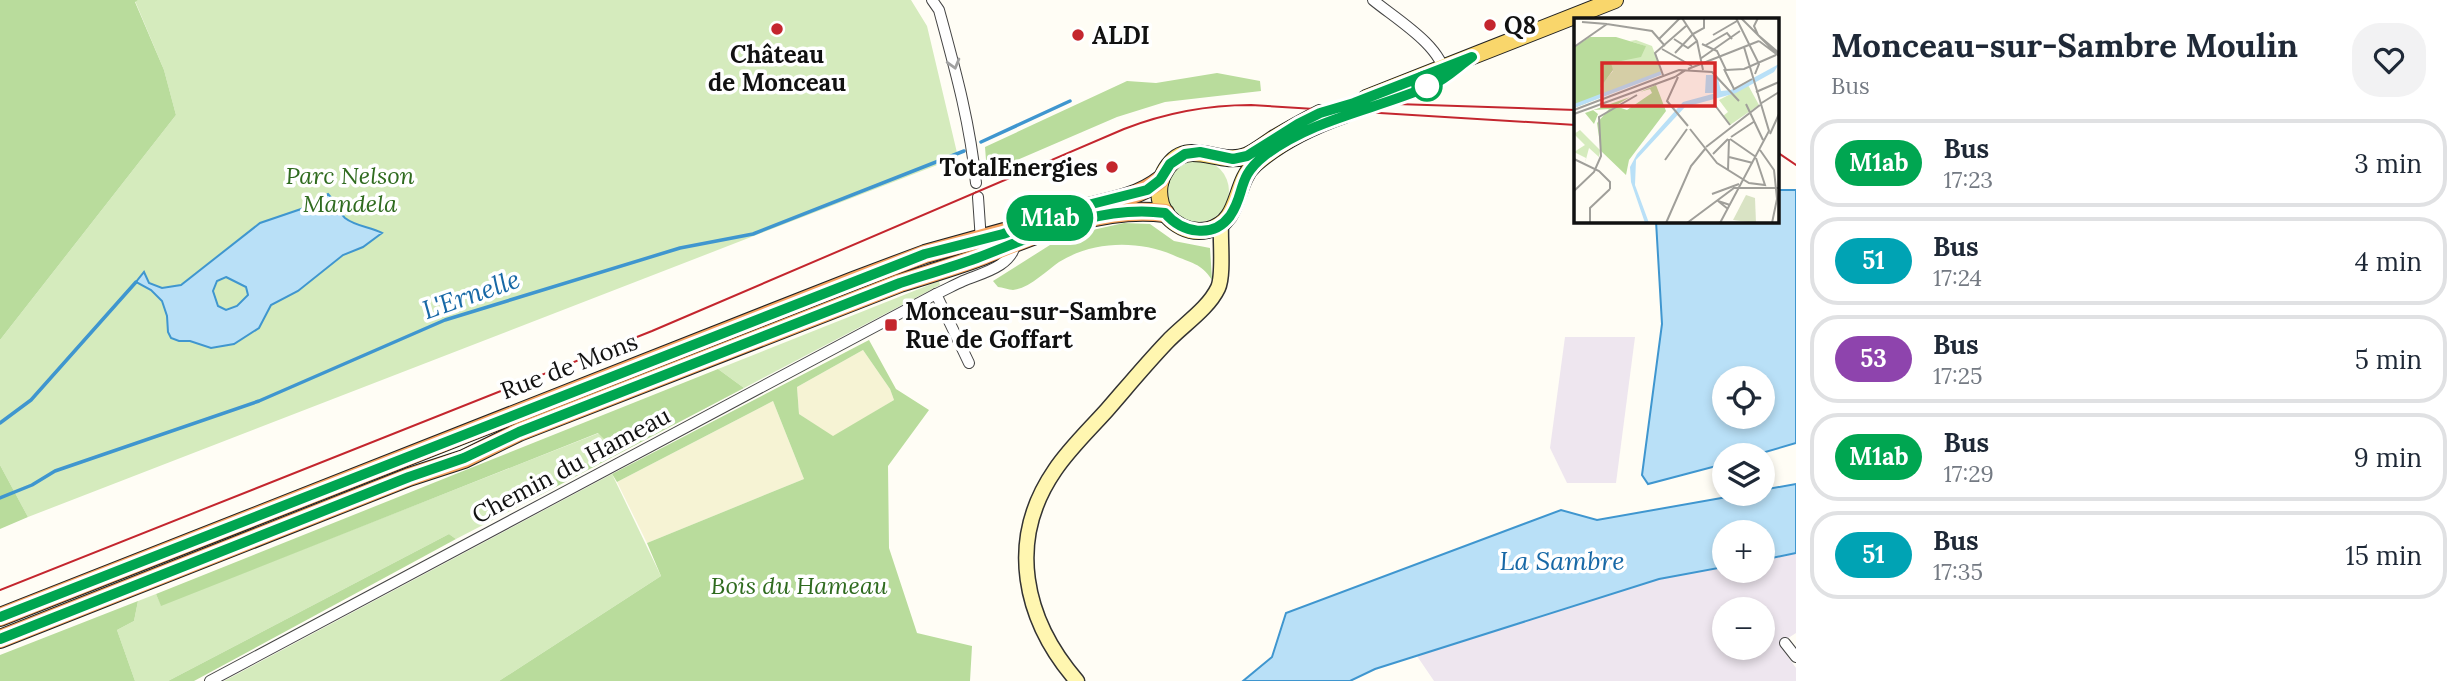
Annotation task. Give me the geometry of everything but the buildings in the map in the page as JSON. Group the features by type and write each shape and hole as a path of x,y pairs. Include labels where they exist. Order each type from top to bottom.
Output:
{"highway":[{"name":"Rue de Mons","path":"0,617 853,281 925,254 982,239 1076,208 1147,190 1160,180"},
{"name":"Rue de Mons","path":"0,639 409,477 464,458 519,432 900,283 1073,222 1132,211 1165,213"}],"main road":[{"path":"1366,98 1444,72 1589,5 1615,0"},
{"path":"1393,99 1434,84 1444,72"},
{"name":"Rue de Mons","path":"1160,180 1170,164 1185,154 1200,152 1233,159 1247,156 1320,113"},
{"path":"1204,231 1221,224 1231,214 1252,166 1306,131 1344,115"},
{"path":"1215,156 1233,171 1238,194"},
{"path":"1160,180 1160,203 1165,213"},
{"name":"Rue de Mons","path":"1165,213 1186,229 1204,231"}],"street":[{"path":"932,0 939,10 966,110 976,183"},
{"path":"1373,0 1435,51 1444,72"},
{"path":"965,280 978,257 982,239 978,197"},
{"path":"1077,681 1049,645 1034,610 1027,572 1033,518 1045,486 1066,456 1166,342 1213,296 1219,285 1221,224"},
{"path":"1204,231 1219,251"},
{"name":"Chemin du Hameau","path":"210,681 936,294 975,278 1008,260 1015,251 1016,242"},
{"path":"941,270 949,278 951,287"},
{"path":"936,294 969,363"},
{"path":"1785,643 1796,657"}],"shaded area":[{"path":"1565,337 1635,337 1616,483 1567,483 1550,448"},
{"path":"863,350 890,389 894,400 833,437 799,414 797,387"},
{"path":"773,401 804,479 647,543 617,482"},
{"path":"1796,553 1796,633 1779,644 1796,668 1796,681 1434,681 1417,656 1659,579 1712,569 1712,583 1775,583 1775,557"}],"green space":[{"path":"0,0 138,0 135,2 164,70 176,115 0,340"},
{"name":"Parc Nelson Mandela","path":"911,0 927,26 958,157 28,517 0,465 0,340 176,115 164,70 135,1"},
{"path":"1217,73 1260,81 1261,91 1165,102 1117,117 987,173 985,147 1127,81 1156,83"},
{"path":"1192,160 1204,160 1220,169 1227,179 1227,203 1220,213 1204,222 1192,222 1181,217 1172,208 1167,197 1167,185 1172,174 1181,165"},
{"path":"1124,223 1150,224 1174,241 1210,248 1212,280 1200,267 1173,255 1145,247 1115,245 1072,255 1019,289 998,287 993,281 1050,245 1079,233"},
{"path":"939,281 940,285 744,388 718,369"},
{"name":"Bois du Hameau","path":"869,340 896,389 929,410 888,466 889,548 917,633 972,646 970,681 499,681 661,576 647,543 804,479 773,401 617,482 612,474","holes":["863,350 890,389 894,400 833,436 799,414 797,387"]},
{"path":"718,369 744,388 529,501 525,495 615,450 598,433 161,606 156,594"},
{"path":"599,433 615,450 526,495 529,501 456,539 449,534 168,681 135,681 117,630 134,621 138,601 156,594 161,605"},
{"path":"0,465 28,517 0,529"},
{"path":"612,474 661,576 499,681 224,681"},
{"path":"449,534 456,539 194,681 168,681"},
{"path":"138,601 134,621 117,630 135,681 0,681 0,655"}],"water":[{"path":"1778,190 1796,190 1796,443 1775,449 1775,443 1712,443 1712,467 1648,484 1642,475 1662,324 1656,222 1778,222"},
{"path":"328,194 345,218 382,233 363,247 343,255 298,291 271,305 259,328 234,344 211,348 171,338 162,301 151,290 136,282 144,272 149,283 162,288 181,285 260,223 304,208","holes":["226,277 246,287 248,295 237,306 226,310 218,306 213,291 217,281"]},
{"name":"La Sambre","path":"1796,484 1796,553 1775,557 1775,520 1712,520 1712,569 1659,579 1375,669 1350,681 1243,681 1272,657 1286,613 1561,510 1597,520 1712,500 1712,506 1775,506 1775,488"}],"waterway":[{"name":"L'Ernelle","path":"981,142 1070,101"},
{"name":"L'Ernelle","path":"0,498 32,485 55,471 259,401 445,320 680,248 753,234 964,151"},
{"path":"0,423 31,400 136,282"}],"tunnel":[{"path":"1344,115 1393,99"}],"tram line":[{"path":"1366,103 1574,110"},
{"path":"0,590 652,331 1155,118 1202,108 1251,105 1574,125"},
{"path":"1778,153 1796,165"}],"bus line":[{"name":"M1ab","path":"0,617 925,254 1003,234 1076,208 1147,190 1160,180 1170,164 1185,154 1200,152 1233,159 1247,156 1320,113 1354,103 1472,57 1434,84 1325,122 1266,155 1252,166 1245,177 1235,208 1227,220 1213,228 1204,231 1186,229 1165,213 1147,210 1073,222 1050,229 960,264 900,283 519,432 464,458 409,477 0,639"}],"place":[{"name":"Q8","path":"1490,25"},
{"name":"Château de Monceau","path":"777,29"},
{"name":"ALDI","path":"1078,35"},
{"name":"TotalEnergies","path":"1112,167"},
{"name":"Monceau-sur-Sambre Rue de Goffart","path":"891,325"}]}
